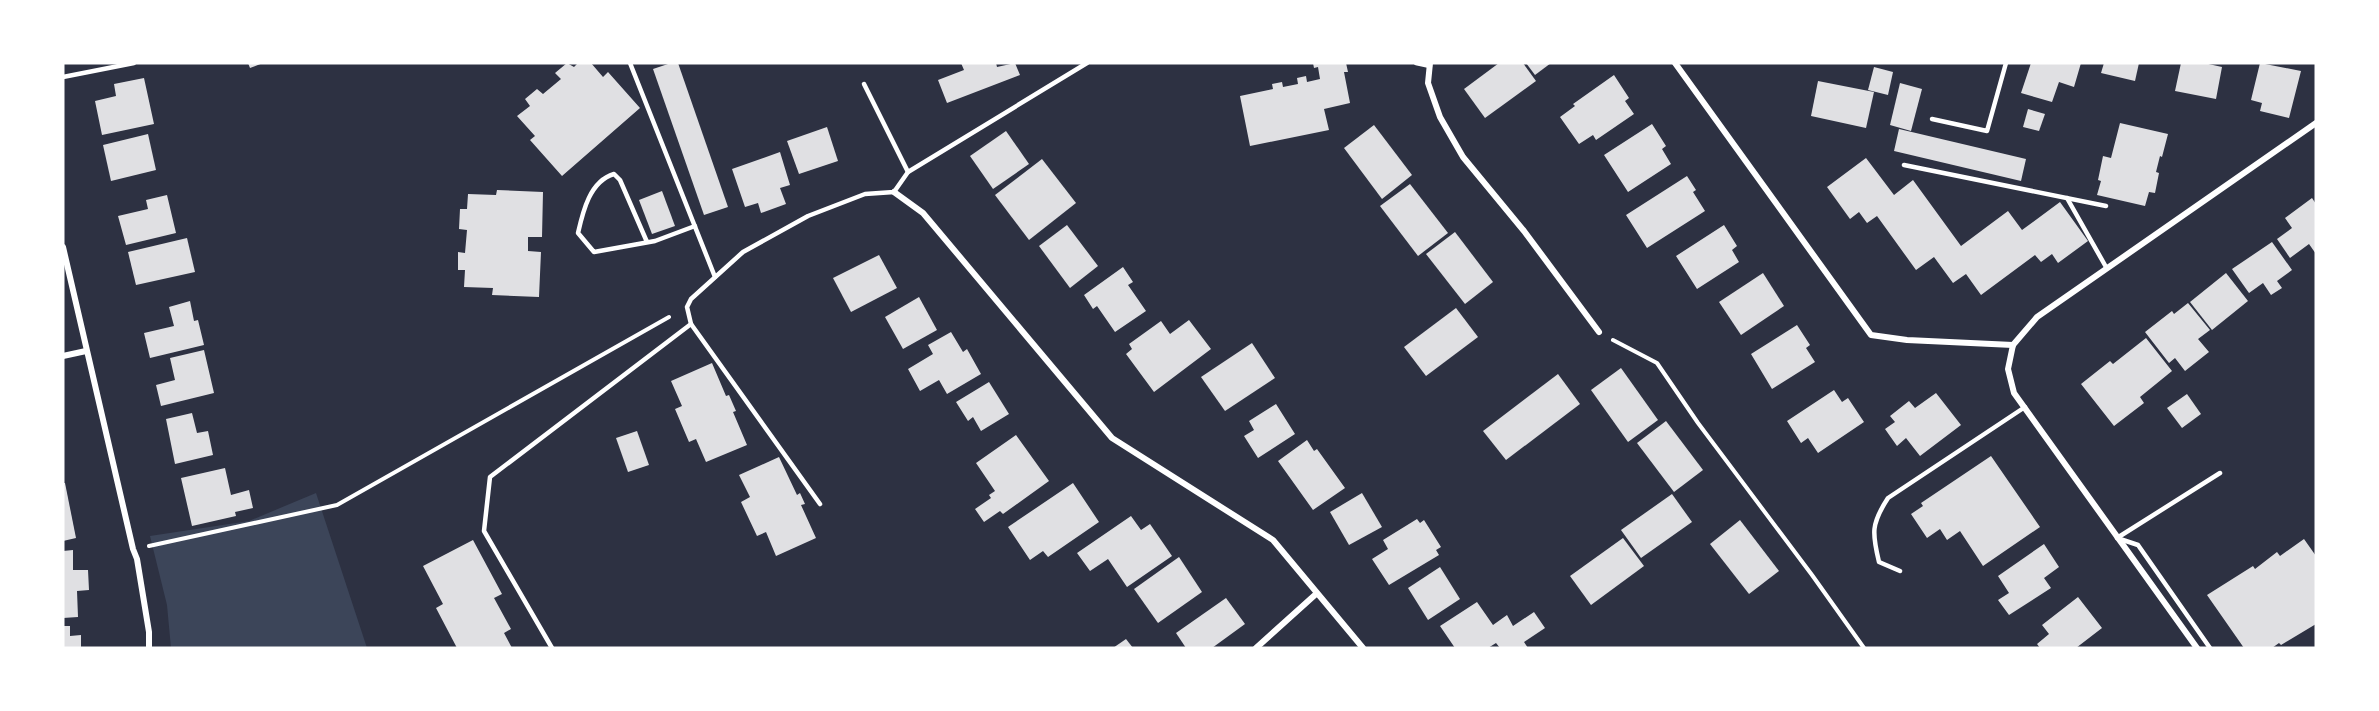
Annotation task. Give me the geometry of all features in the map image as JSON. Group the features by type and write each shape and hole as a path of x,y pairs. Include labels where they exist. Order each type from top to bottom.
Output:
{"street":[{"path":"1675,63 1871,334 1907,340 2013,345"},
{"path":"1430,65 1428,83 1440,117 1463,158 1524,231 1599,332"},
{"path":"2197,648 2014,393 2008,369 2013,345 2037,317 2316,123"},
{"path":"894,192 923,213 1112,438 1273,540 1363,648"},
{"path":"63,247 137,559 149,648"},
{"path":"63,356 86,351"},
{"path":"1256,648 1316,594"}],"lane":[{"path":"63,77 134,63"},
{"path":"630,63 716,277"},
{"path":"820,504 692,324 687,307 691,298 743,252 808,216 865,194 894,192 908,172 1087,63"},
{"path":"1416,63 1430,65"},
{"path":"1932,119 1988,131 2006,63"},
{"path":"864,84 908,172"},
{"path":"1904,165 2106,206"},
{"path":"647,242 620,180 614,174 604,177 585,203 578,233 594,252 647,242 695,226"},
{"path":"2067,198 2106,267"},
{"path":"552,648 484,531 490,477 692,324"},
{"path":"1900,571 1879,562 1874,540 1875,518 1888,498 2025,407"},
{"path":"2117,538 2220,473"},
{"path":"2117,538 2138,545 2210,648"}],"path":[{"path":"133,549 337,505 687,307"},
{"path":"1599,332 1658,363 1698,423 1864,648"}],"shaded area":[{"path":"316,493 367,648 171,648 167,605 150,536 249,521"}],"building":[{"path":"248,63 263,63 250,68"},
{"path":"567,63 574,67 578,63 591,63 603,77 608,72 640,108 562,176 530,140 535,136 517,116 530,106 525,99 537,89 543,94 561,79 555,73"},
{"path":"678,63 728,207 704,215 653,69"},
{"path":"961,63 996,63 997,67 1015,63 1020,75 947,103 938,80 964,70"},
{"path":"1313,63 1346,63 1348,72 1344,72 1350,103 1324,109 1329,130 1250,146 1240,96 1273,89 1272,84 1282,82 1283,87 1298,84 1297,78 1306,76 1307,82 1320,79 1318,67 1314,68"},
{"path":"1499,63 1523,63 1536,81 1485,118 1464,89"},
{"path":"1526,63 1551,63 1535,75"},
{"path":"2031,63 2081,63 2074,87 2059,82 2052,102 2021,93"},
{"path":"2104,63 2139,63 2135,81 2101,73"},
{"path":"2181,63 2204,63 2222,67 2216,99 2175,91"},
{"path":"2260,63 2301,71 2289,118 2260,111 2262,103 2251,100"},
{"path":"1874,67 1893,72 1888,95 1868,90"},
{"path":"1614,75 1629,98 1625,101 1634,114 1596,140 1593,135 1579,144 1560,117 1575,106 1573,104"},
{"path":"144,78 154,124 102,135 95,101 116,96 114,84"},
{"path":"1818,81 1874,92 1866,128 1811,116"},
{"path":"1900,83 1922,89 1911,131 1890,125"},
{"path":"2028,109 2045,114 2039,131 2023,127"},
{"path":"2120,123 2168,134 2156,172 2159,173 2155,193 2149,192 2145,206 2097,195 2101,181 2098,180 2103,156 2111,158"},
{"path":"1652,124 1666,146 1662,149 1671,164 1628,192 1604,155"},
{"path":"1374,125 1412,175 1382,199 1344,148"},
{"path":"827,127 838,161 799,174 787,141"},
{"path":"1899,129 2026,159 2021,181 1894,151"},
{"path":"1006,131 1029,164 993,189 970,156"},
{"path":"148,134 156,170 111,181 103,145"},
{"path":"780,152 790,185 780,188 786,204 761,213 758,203 745,207 732,169"},
{"path":"1866,158 1894,195 1913,180 1961,246 2008,211 2022,230 2060,202 2088,241 2058,263 2052,254 2041,262 2035,255 1981,295 1966,274 1953,283 1934,257 1916,270 1877,216 1867,223 1859,212 1850,219 1827,187"},
{"path":"1042,159 1076,203 1029,240 995,195"},
{"path":"1687,176 1696,190 1693,192 1705,211 1647,248 1626,215"},
{"path":"1410,184 1448,233 1418,256 1380,206"},
{"path":"497,190 543,192 542,237 528,237 528,251 541,252 539,297 492,295 493,288 464,287 465,270 458,270 458,252 465,253 467,230 459,229 460,209 467,209 468,194 496,195"},
{"path":"662,191 675,226 652,234 639,200"},
{"path":"167,195 176,233 126,245 118,216 148,209 146,200"},
{"path":"2312,198 2316,204 2316,254 2309,244 2290,258 2277,239 2292,228 2285,218"},
{"path":"1067,225 1098,266 1070,288 1039,246"},
{"path":"1724,225 1737,246 1732,250 1739,262 1697,289 1676,256"},
{"path":"1455,232 1493,282 1465,304 1426,254"},
{"path":"187,238 195,272 136,285 128,252"},
{"path":"2272,242 2292,270 2277,281 2282,288 2271,295 2263,283 2249,293 2232,269"},
{"path":"879,255 897,288 851,312 833,278"},
{"path":"1123,267 1133,282 1128,285 1146,311 1115,332 1097,306 1093,309 1084,295"},
{"path":"1763,273 1784,306 1741,335 1719,302"},
{"path":"2226,273 2248,301 2212,330 2190,302"},
{"path":"919,297 937,330 903,349 885,317"},
{"path":"190,301 194,321 198,320 204,345 150,358 144,333 174,326 169,307"},
{"path":"2188,303 2210,330 2198,339 2209,352 2185,371 2175,358 2169,363 2145,332 2172,311 2174,314"},
{"path":"1456,308 1478,337 1426,376 1404,347"},
{"path":"1189,320 1211,349 1154,392 1126,354 1132,349 1129,344 1161,321 1170,334"},
{"path":"1797,325 1810,345 1806,348 1815,362 1772,389 1751,354"},
{"path":"951,332 963,352 967,349 981,374 947,394 939,380 920,391 908,369 933,354 928,345"},
{"path":"2146,338 2172,371 2140,397 2144,403 2114,426 2081,384 2110,361 2113,364"},
{"path":"1252,343 1275,378 1225,411 1201,377"},
{"path":"204,350 214,393 161,406 156,385 175,380 170,358"},
{"path":"712,363 726,396 729,395 736,411 733,412 747,445 706,462 696,439 689,442 675,409 682,406 671,381"},
{"path":"1621,368 1658,420 1628,442 1591,390"},
{"path":"1558,374 1580,404 1506,460 1483,431"},
{"path":"989,382 1009,414 981,431 973,417 968,421 956,402"},
{"path":"1834,390 1842,402 1848,398 1864,422 1818,453 1808,438 1801,443 1787,421"},
{"path":"1936,393 1961,425 1920,456 1906,438 1897,446 1885,429 1895,422 1890,416 1909,401 1915,408"},
{"path":"2187,394 2201,414 2182,428 2167,408"},
{"path":"1276,404 1295,434 1258,458 1244,436 1254,430 1249,421"},
{"path":"192,413 197,433 208,431 213,455 175,464 166,419"},
{"path":"1666,421 1703,470 1674,492 1637,443"},
{"path":"637,431 649,465 628,472 616,438"},
{"path":"1016,435 1049,481 1003,514 1000,511 984,522 975,509 991,498 989,495 995,491 976,463"},
{"path":"1307,440 1314,451 1317,449 1345,488 1313,510 1278,461"},
{"path":"1991,456 2040,527 1983,566 1960,531 1947,540 1940,529 1927,538 1911,514 1923,506 1921,503"},
{"path":"779,457 797,495 800,493 805,504 801,505 816,538 776,556 766,532 757,536 741,502 750,497 739,475"},
{"path":"225,468 231,495 249,490 253,508 235,512 236,516 192,526 181,478"},
{"path":"63,483 65,483 76,538 63,541"},
{"path":"1073,483 1099,522 1048,557 1043,551 1030,560 1008,527"},
{"path":"1362,493 1382,527 1349,545 1330,512"},
{"path":"1672,494 1692,522 1641,558 1621,530"},
{"path":"1131,516 1141,530 1150,524 1172,556 1127,587 1108,559 1090,571 1077,553"},
{"path":"1417,519 1420,523 1424,520 1441,547 1436,550 1439,555 1389,585 1372,559 1388,549 1383,540"},
{"path":"1740,520 1779,571 1749,594 1710,544"},
{"path":"1623,538 1644,566 1591,605 1570,576"},
{"path":"2304,539 2316,556 2316,624 2272,648 2244,648 2207,595 2253,566 2255,569 2277,552 2280,556"},
{"path":"473,540 502,594 494,598 511,629 504,633 512,648 457,648 436,608 443,604 423,566"},
{"path":"2044,544 2059,567 2044,578 2051,588 2009,615 1998,600 2009,593 1998,576"},
{"path":"73,550 73,570 88,570 89,590 77,591 78,617 63,618 63,551"},
{"path":"1179,557 1202,592 1158,623 1134,589"},
{"path":"1440,567 1460,599 1428,620 1408,588"},
{"path":"2078,597 2102,628 2076,648 2040,648 2037,644 2049,634 2042,625"},
{"path":"1226,598 1245,624 1212,648 1186,648 1176,633"},
{"path":"1477,602 1493,625 1507,615 1513,626 1534,612 1545,628 1524,642 1528,648 1500,648 1496,643 1488,648 1455,648 1440,626"},
{"path":"63,626 70,626 70,636 81,635 81,648 63,648"},
{"path":"1126,639 1133,648 1113,648"}]}
